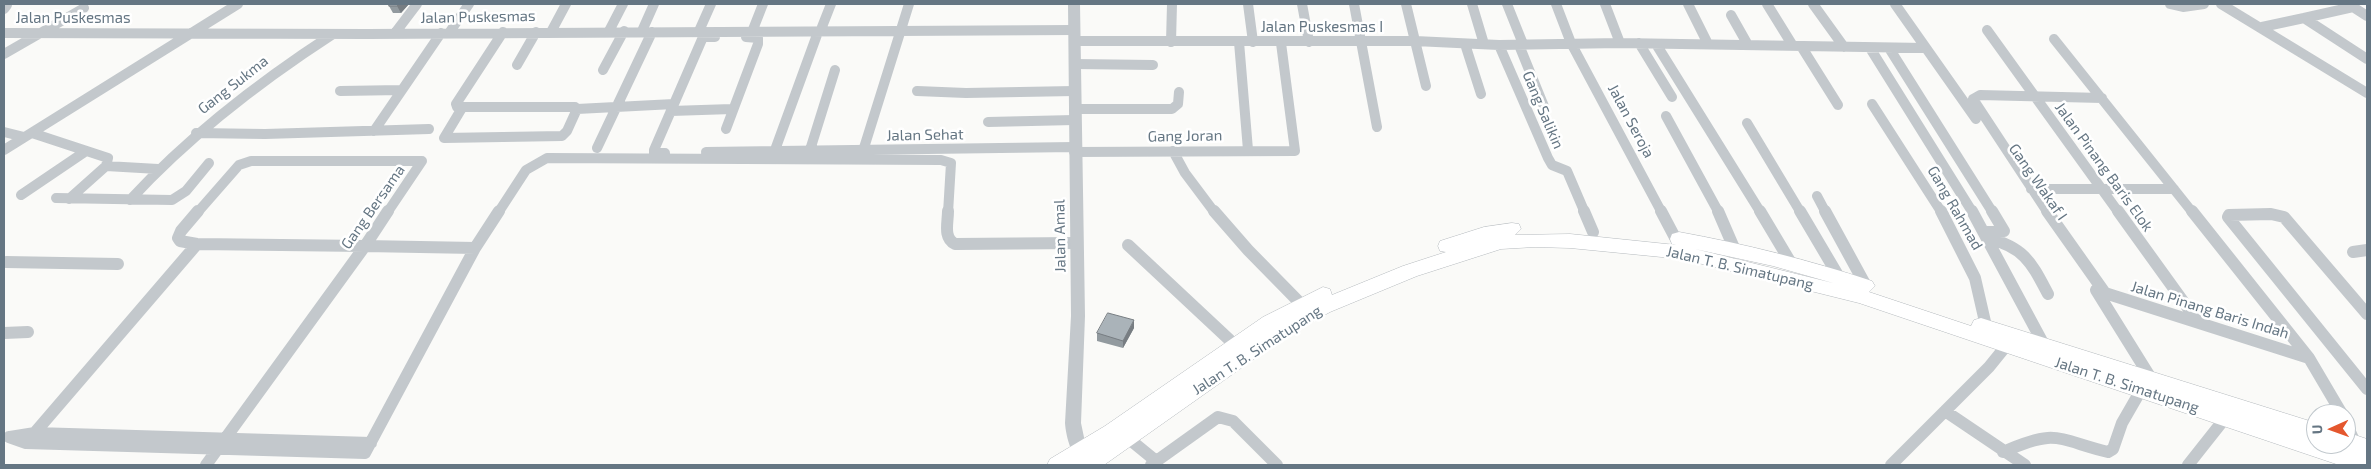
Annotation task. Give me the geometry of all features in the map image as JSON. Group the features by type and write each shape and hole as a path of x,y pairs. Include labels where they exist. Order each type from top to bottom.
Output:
{"main road":[{"name":"Jalan T. B. Simatupang","path":"1058,465 1086,459 1235,345 1300,304 1406,266 1484,233 1507,229 1593,232 1680,245 1985,333 2043,343 2226,417 2365,465"},
{"name":"Jalan T. B. Simatupang","path":"1122,433 1281,330 1406,266 1500,242 1535,240 1734,248 1866,286 1985,333 2006,346 2306,429"}],"street":[{"path":"4,9 7,5 5,4"},
{"path":"4,150 238,4"},
{"path":"395,33 417,4"},
{"path":"374,131 401,90 468,4"},
{"path":"551,32 566,4"},
{"path":"609,31 623,4"},
{"path":"642,31 654,4"},
{"path":"673,107 702,33 711,4"},
{"path":"752,32 763,4"},
{"path":"775,150 831,4"},
{"path":"863,151 909,4"},
{"name":"Jalan Amal","path":"1074,4 1074,150 1078,316 1072,423 1074,438 1086,459"},
{"path":"1171,42 1172,4"},
{"path":"1248,4 1253,42"},
{"path":"1302,4 1309,42"},
{"path":"1354,4 1377,127"},
{"path":"1406,4 1426,86"},
{"path":"1472,4 1484,44"},
{"path":"1507,4 1545,109"},
{"name":"Jalan Seroja","path":"1556,4 1571,42 1680,245"},
{"path":"1605,4 1620,43"},
{"path":"1688,4 1708,44"},
{"path":"1767,4 1838,105"},
{"path":"1813,4 1844,47"},
{"name":"Gang Wakaf I","path":"1895,4 2098,293 2146,385"},
{"path":"2170,4 2183,7 2204,4"},
{"path":"2222,4 2367,93"},
{"path":"2262,27 2351,5 2367,16"},
{"path":"4,54 84,8"},
{"path":"1731,15 1748,45"},
{"path":"2304,18 2367,59"},
{"name":"Jalan Pinang Baris Elok","path":"1987,30 2198,322"},
{"path":"603,70 624,31"},
{"name":"Jalan Puskesmas","path":"4,33 193,32 332,34 642,31 1073,35"},
{"path":"503,32 456,104 457,107 572,107 577,110 616,107 732,108"},
{"path":"517,65 536,32"},
{"path":"597,148 652,32"},
{"path":"702,33 749,37 759,40 732,108 726,129"},
{"name":"Gang Sukma","path":"130,200 158,169 196,133 273,72 332,34"},
{"name":"Jalan Puskesmas I","path":"1073,35 1171,42 1415,41 1499,45 1571,42 1925,48"},
{"path":"2054,39 2309,358 2336,404"},
{"path":"1239,42 1248,150"},
{"name":"Gang Joran","path":"1074,150 1296,150 1281,42"},
{"path":"1639,43 1672,97"},
{"path":"1465,44 1481,94"},
{"path":"1656,44 1731,162 1791,263"},
{"name":"Gang Salikin","path":"1499,45 1548,158 1552,165 1567,170 1593,232"},
{"path":"1870,48 1987,235 2043,343"},
{"path":"1889,48 2004,232 1987,235"},
{"path":"1074,64 1153,65"},
{"path":"810,150 835,70"},
{"path":"340,91 401,90"},
{"path":"918,91 966,93 1074,91"},
{"path":"988,122 1172,109 1178,104 1179,92"},
{"path":"2102,98 1980,95 1973,99 2031,189 2174,189"},
{"name":"Gang Rahmad","path":"1872,104 1950,226 1975,278 1985,333"},
{"name":"Jalan Sehat","path":"673,107 654,153 775,150 1074,150"},
{"path":"462,108 444,138 562,136 567,131 577,110"},
{"path":"1666,116 1723,220 1734,248"},
{"path":"1747,123 1839,277"},
{"path":"196,133 265,134 429,130"},
{"path":"4,132 28,135 108,158 106,166 69,199"},
{"path":"1173,150 1183,170 1204,200 1253,257 1300,304"},
{"path":"21,195 86,151"},
{"path":"30,438 71,445 147,442 222,443 304,446 364,453 475,248 526,170 547,158 941,160 951,163 947,237 950,241 955,244 1076,243"},
{"name":"Gang Bersama","path":"196,244 186,243 178,238 181,231 242,163 422,161 365,246 206,465"},
{"path":"56,198 130,200 176,198 186,191 209,163"},
{"path":"106,166 158,169"},
{"name":"Jalan Pinang Baris Indah","path":"2031,189 2102,291 2112,297 2198,322 2309,358"},
{"path":"1818,196 1866,286"},
{"path":"2367,314 2284,217 2271,214 2229,215 2228,218 2367,389"},
{"path":"1987,235 2010,243 2017,250 2025,253 2048,294"},
{"path":"30,438 196,244 475,248"},
{"path":"1128,245 1235,345"},
{"path":"2353,252 2367,250"},
{"path":"5,262 118,264"},
{"path":"4,333 28,332"},
{"path":"1891,465 2006,346"},
{"path":"2003,452 2041,437 2050,436 2064,438 2108,452 2113,449 2122,423 2146,385"},
{"path":"1944,411 2024,465"},
{"path":"1122,433 1154,463 1218,417 1224,417 1233,421 1278,465"},
{"path":"2188,465 2226,417"},
{"path":"71,445 80,434"},
{"path":"6,439 80,434 147,442"},
{"path":"2357,445 2365,465"}],"building":[{"path":"390,4 399,4 397,6 389,6"},
{"path":"1108,313 1134,320 1123,341 1097,333"}]}
